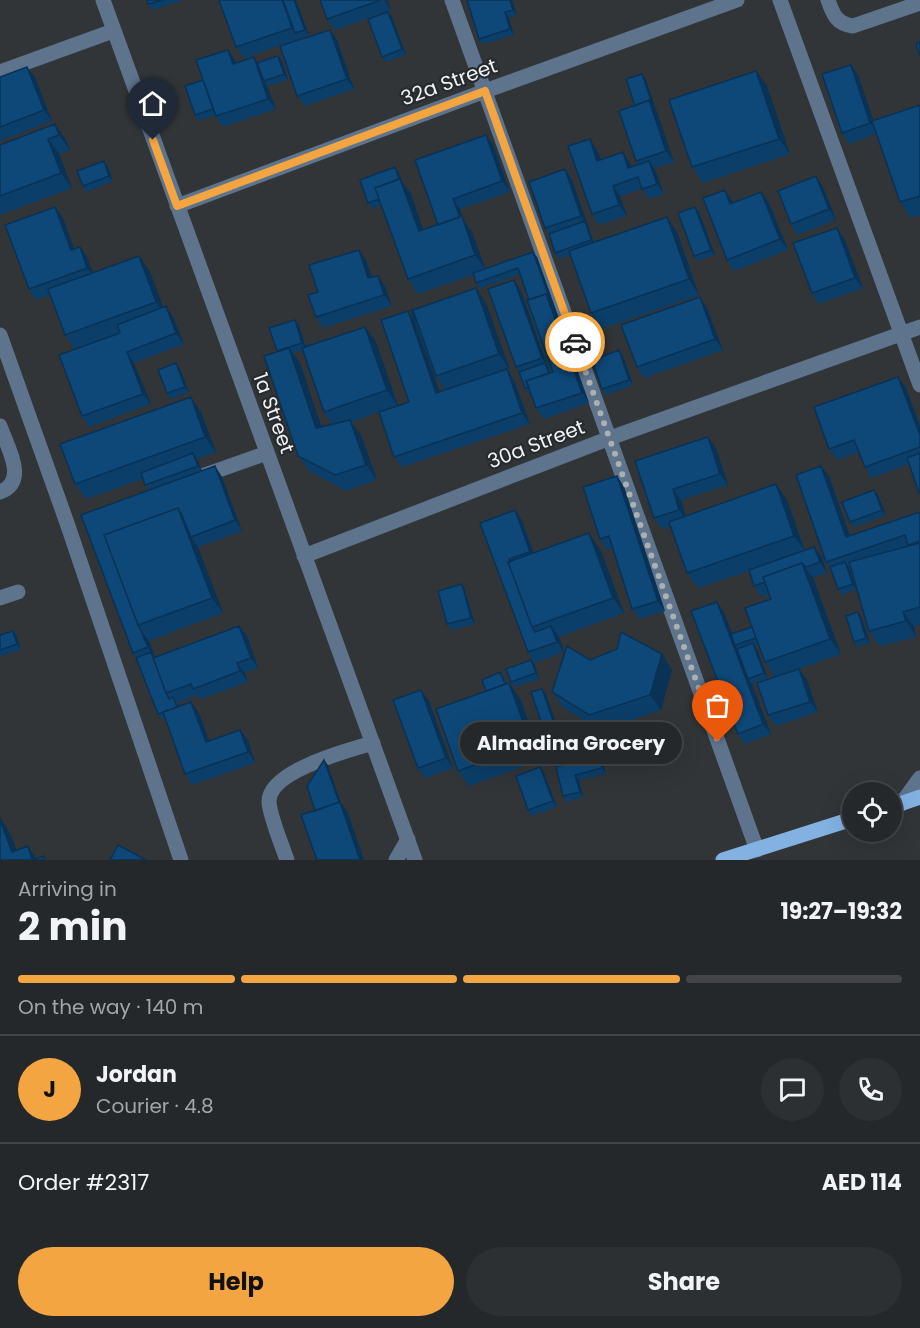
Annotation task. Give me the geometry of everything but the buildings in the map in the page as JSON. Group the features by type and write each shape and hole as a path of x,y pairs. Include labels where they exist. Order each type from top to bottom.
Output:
{"main road":[{"path":"902,803 920,797"},
{"path":"723,860 842,822"}],"street":[{"name":"1a Street","path":"103,0 415,860"},
{"path":"452,0 757,850"},
{"name":"32a Street","path":"177,206 737,0"},
{"path":"780,0 920,385"},
{"path":"828,0 837,21 854,26 920,3"},
{"path":"0,72 113,31"},
{"name":"30a Street","path":"304,556 610,438 920,327"},
{"path":"0,335 73,521 181,860"},
{"path":"0,426 16,471 15,480 0,492"},
{"path":"189,480 267,453"},
{"path":"0,598 18,592"},
{"path":"287,860 269,802 274,789 299,770 323,758 372,743"},
{"path":"902,798 920,778"},
{"path":"396,860 408,839"}],"way so far":[{"path":"575,342 718,742"}],"place":[{"name":"Almadina Grocery","path":"718,742"}],"route":[{"path":"153,140 177,206 485,91 575,342"}]}
